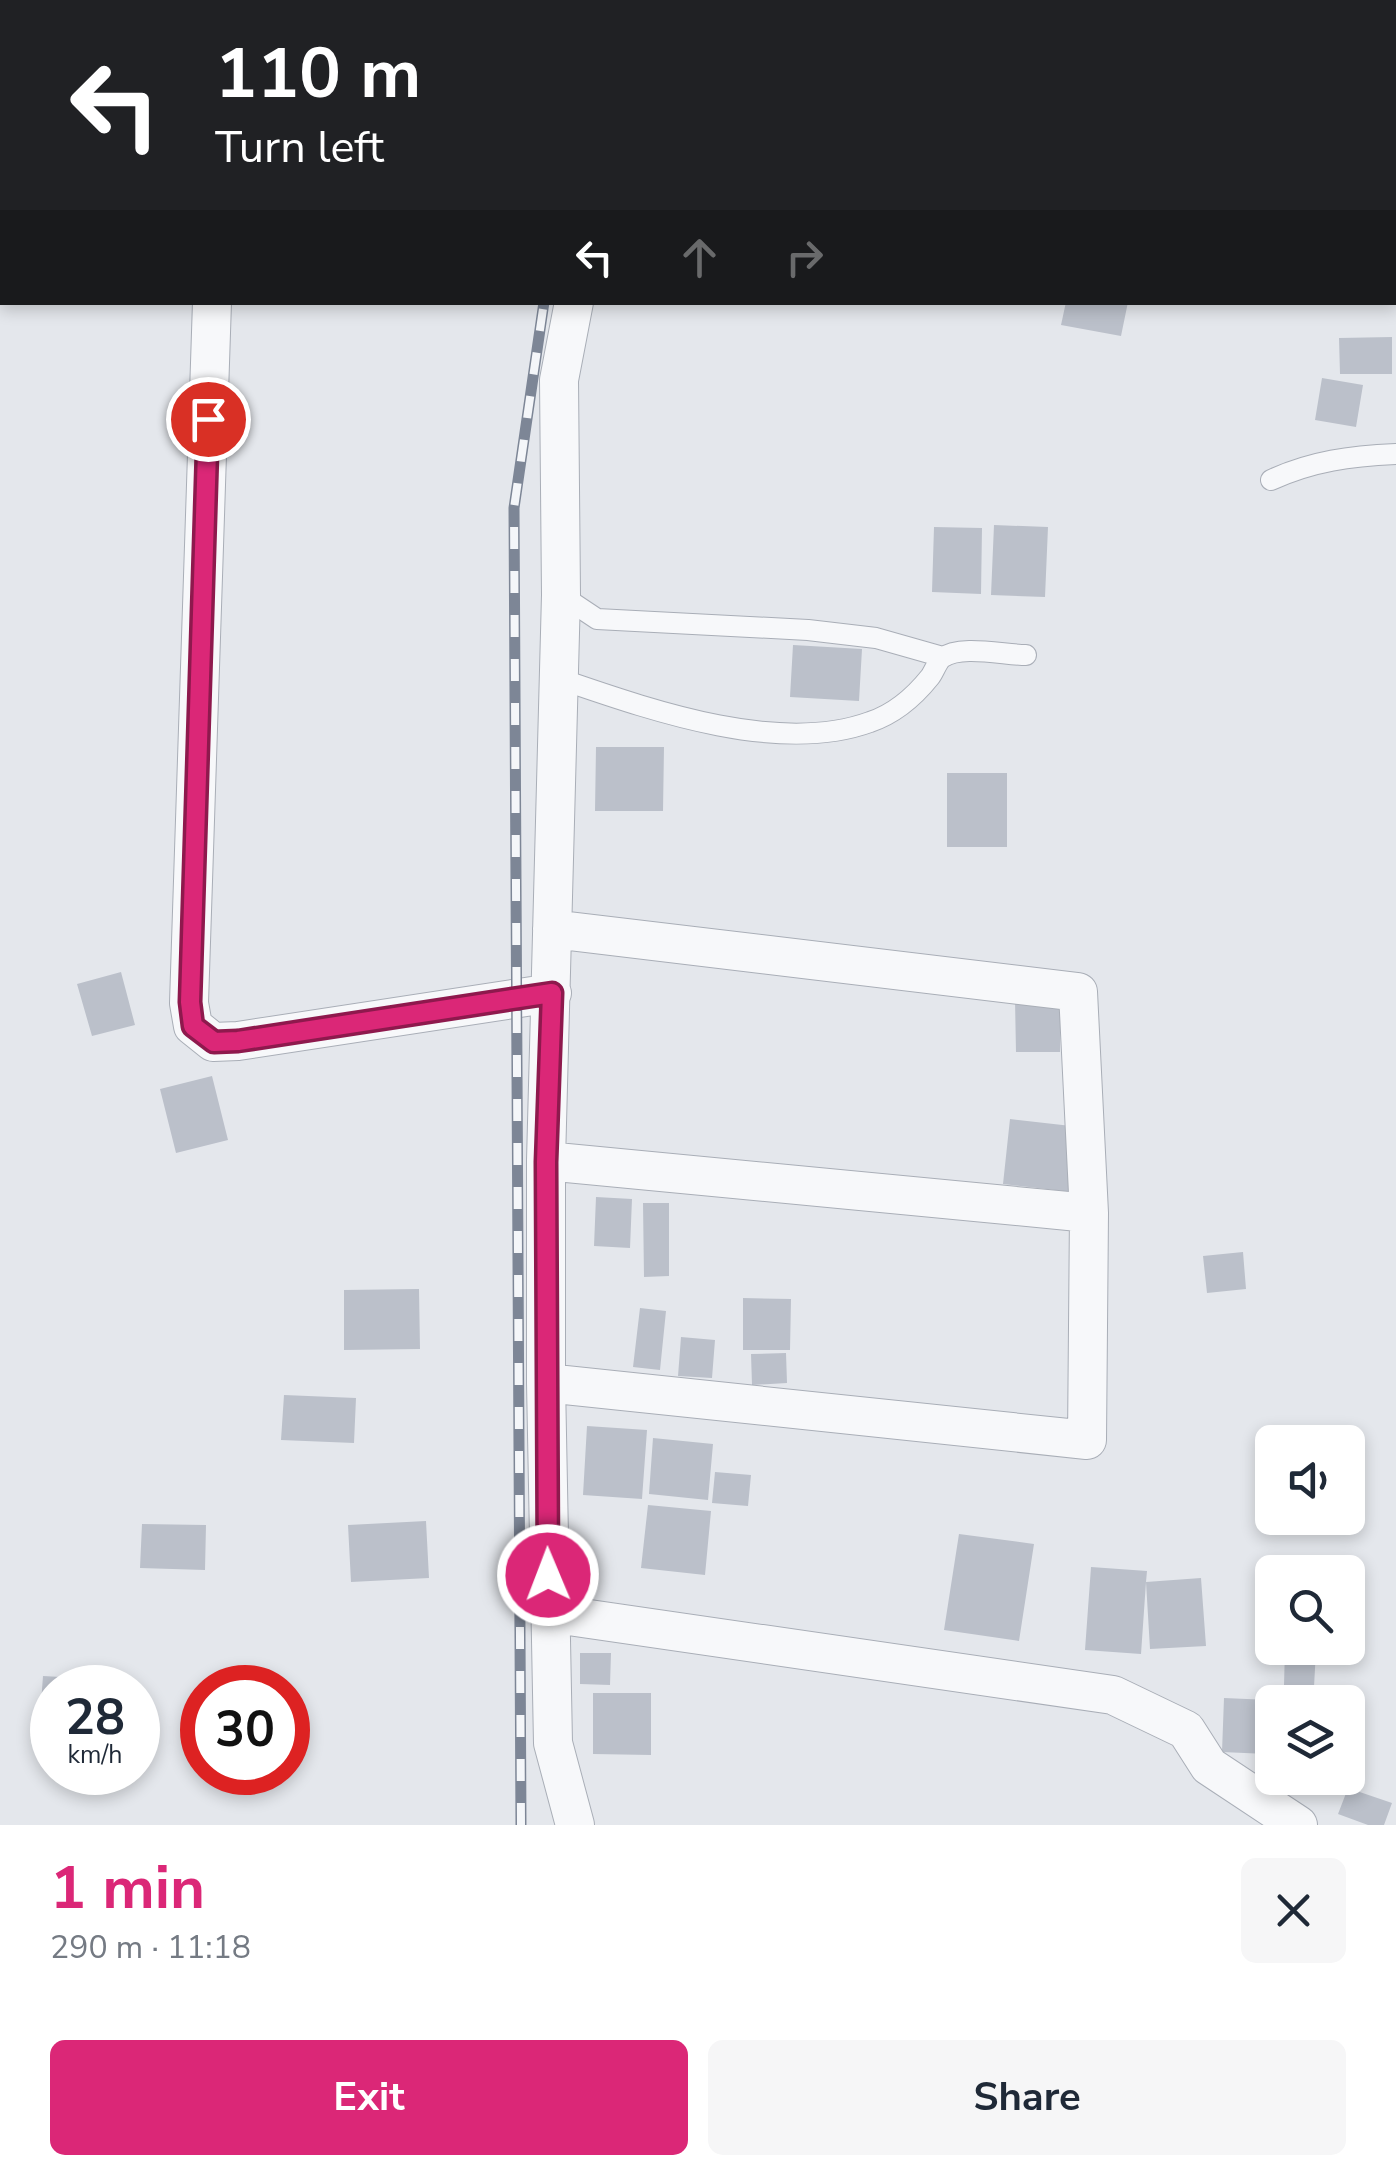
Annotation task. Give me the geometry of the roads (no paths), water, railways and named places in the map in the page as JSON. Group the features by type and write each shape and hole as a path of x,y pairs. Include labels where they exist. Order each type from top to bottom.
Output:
{"street":[{"path":"212,305 190,983 193,1026 214,1042 238,1041 552,993"},
{"path":"573,305 559,380 560,595 546,1162 546,1383 552,1743 574,1825"},
{"path":"546,1383 1087,1440 1088,1213 1078,992 980,976 552,929"},
{"path":"546,1162 1088,1213"},
{"path":"548,1613 1113,1695 1186,1730 1209,1766 1298,1825"}],"lane":[{"path":"1271,480 1304,465 1348,456 1396,454"},
{"path":"560,595 597,618 808,630 876,638 943,657 967,652 1026,655"},
{"path":"556,678 652,712 760,730 813,732 869,723 905,704 943,657"}],"railway":[{"path":"521,1825 514,508 544,305"}]}
